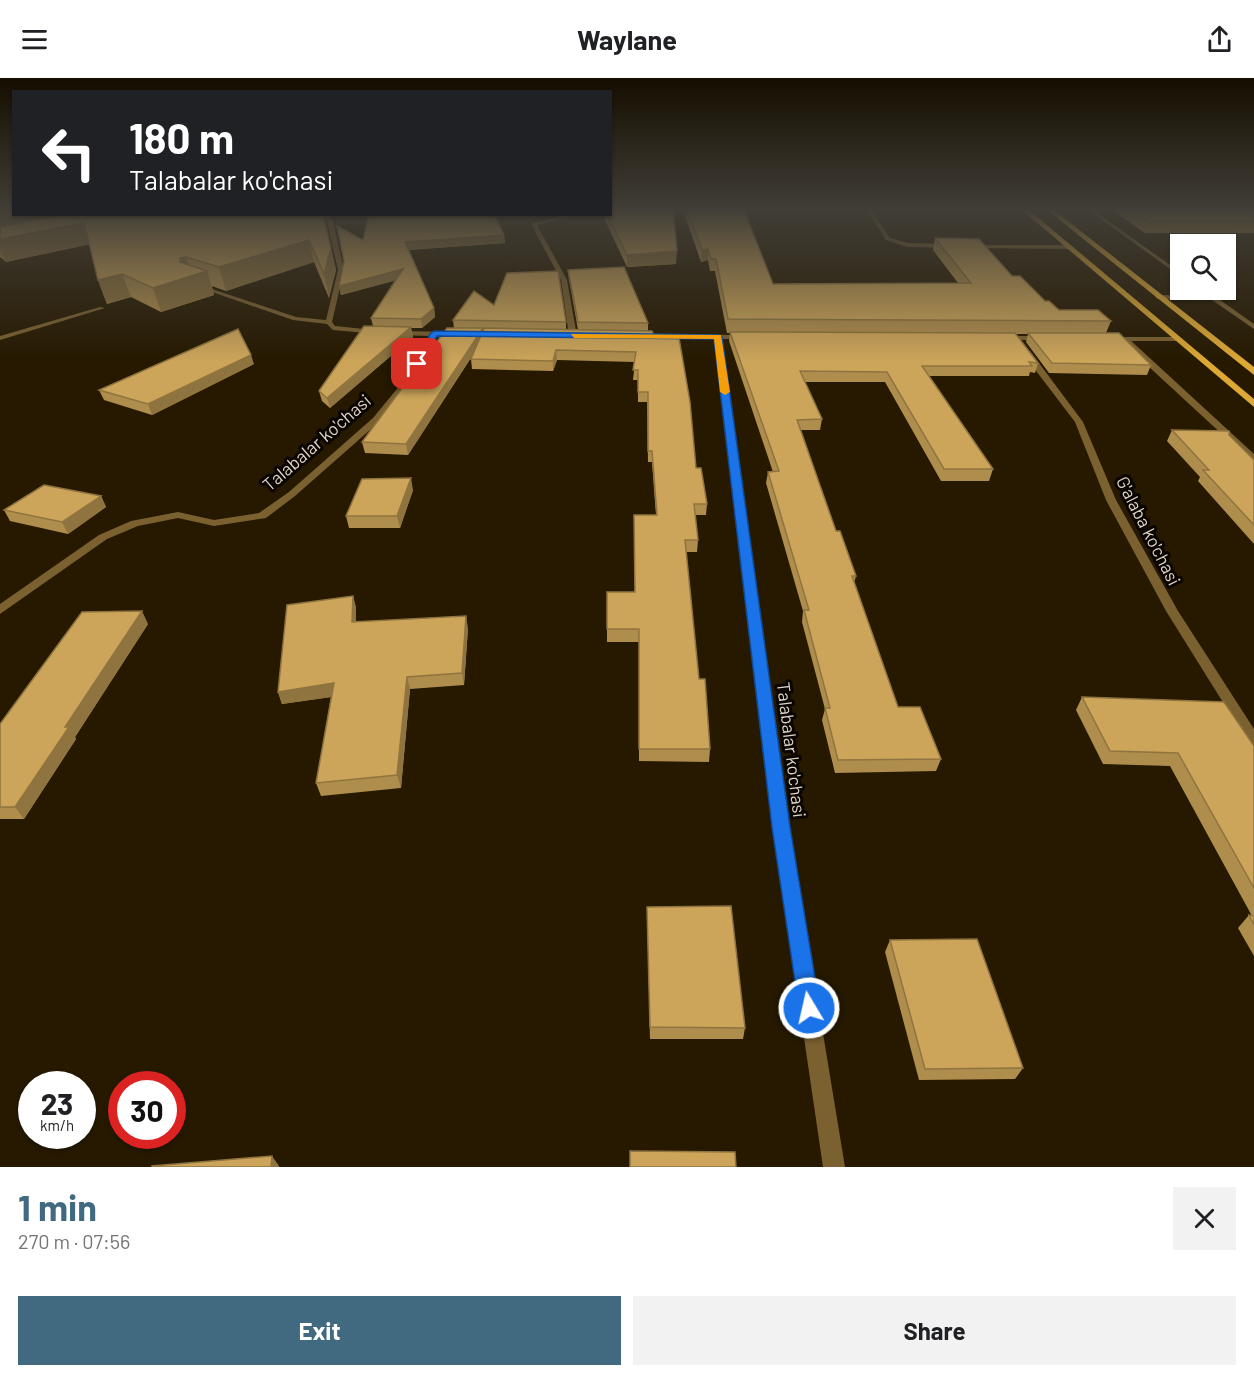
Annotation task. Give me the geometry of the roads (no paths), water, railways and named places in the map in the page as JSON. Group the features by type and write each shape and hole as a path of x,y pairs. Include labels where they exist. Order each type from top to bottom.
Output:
{"main road":[{"path":"1085,261 1254,404"},
{"path":"1113,261 1254,372"}],"street":[{"path":"339,261 341,270 329,322 333,328 350,331 469,334"},
{"path":"554,261 564,280 573,336"},
{"path":"191,284 295,319 329,322"},
{"path":"1158,297 1170,297"},
{"path":"1216,300 1254,327"},
{"path":"0,338 102,308"},
{"name":"Talabalar ko'chasi","path":"1,610 102,537 135,523 178,515 214,523 262,516 292,494 376,420 409,379 434,334"},
{"path":"561,336 584,336"},
{"path":"629,336 754,337"},
{"name":"Talabalar ko'chasi","path":"718,337 781,827 834,1167"},
{"path":"992,338 1048,338"},
{"name":"G'alaba ko'chasi","path":"1015,338 1078,422 1111,500 1166,601 1254,740"},
{"path":"1102,339 1176,339"},
{"path":"1124,339 1254,459"}]}
